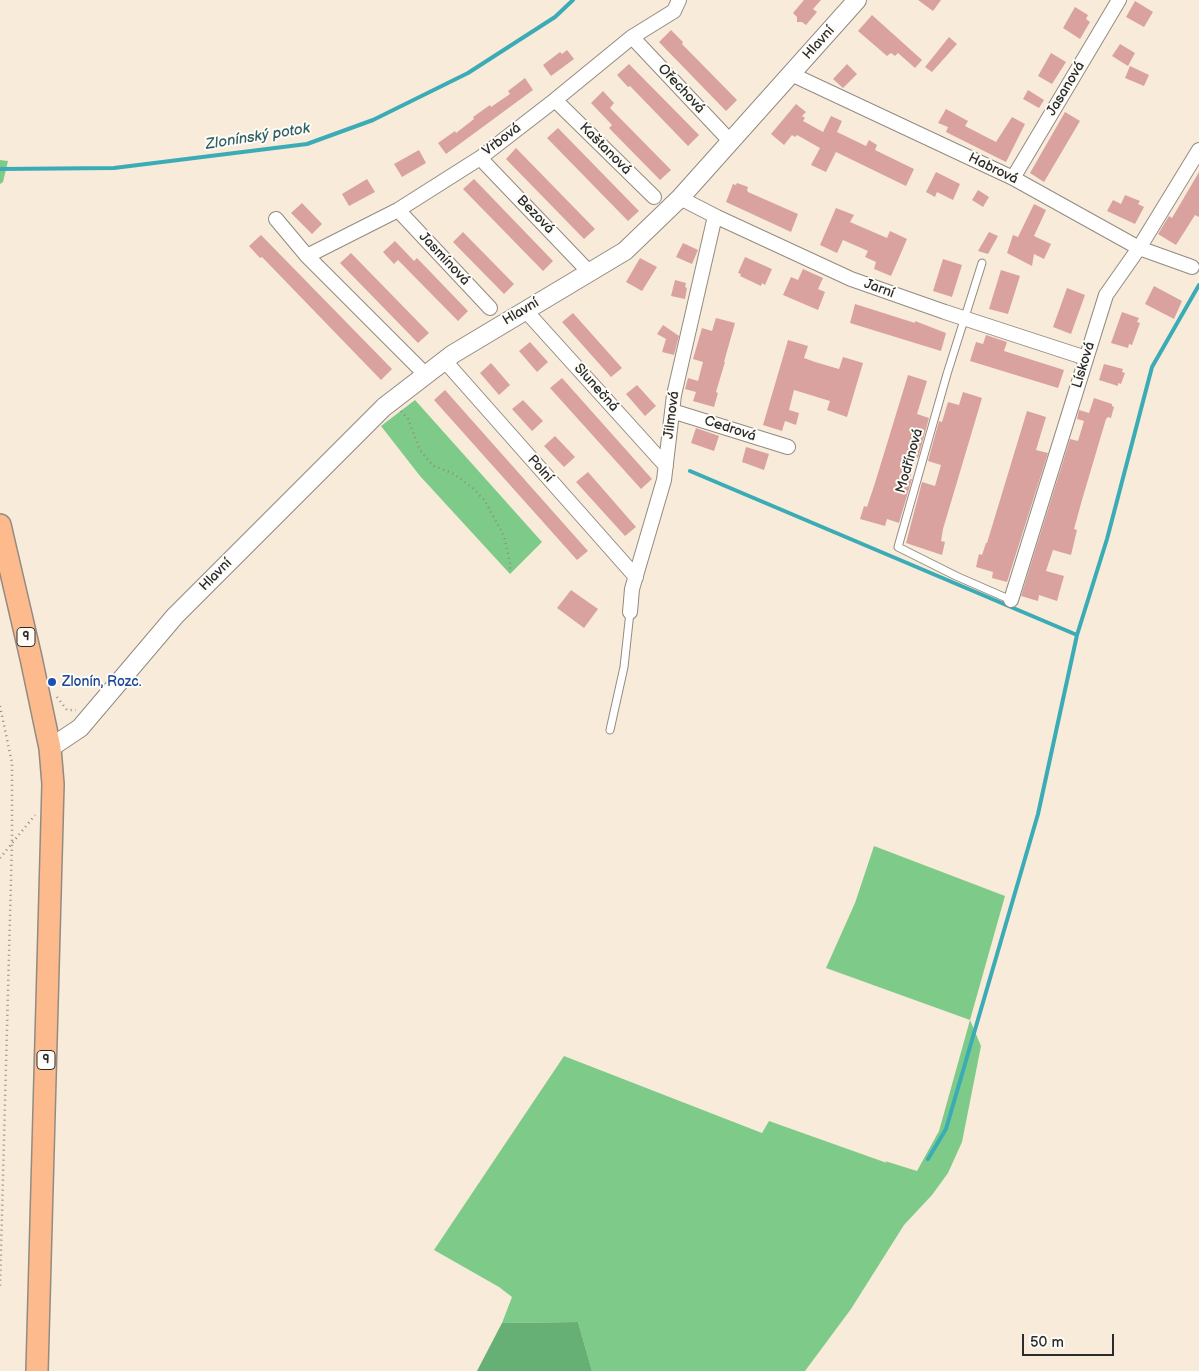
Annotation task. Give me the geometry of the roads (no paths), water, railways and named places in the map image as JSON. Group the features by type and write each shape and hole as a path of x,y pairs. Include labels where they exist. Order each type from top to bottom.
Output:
{"main road":[{"name":"9","path":"0,525 50,748 53,796 37,1371"}],"street":[{"name":"Vrbová","path":"307,256 398,210 480,158 632,37 674,11 679,0"},
{"name":"Hlavní","path":"50,748 80,728 174,616 384,407 444,360 626,251 680,198 857,0"},
{"name":"Jasanová","path":"1013,178 1119,0"},
{"name":"Ořechová","path":"632,37 730,141"},
{"name":"Habrová","path":"791,74 1013,178 1139,248 1192,267"},
{"name":"Kaštanová","path":"555,100 654,198"},
{"name":"Lísková","path":"1011,600 1106,295 1139,248 1199,150"},
{"name":"Bezová","path":"480,158 590,273"},
{"name":"Jarní","path":"680,198 851,279 965,319 1086,358"},
{"name":"Jasmínová","path":"398,210 490,308"},
{"name":"Jilmová","path":"630,612 632,589 664,480 674,395 715,216"},
{"path":"276,219 307,256 426,375"},
{"name":"Slunečná","path":"525,310 666,466"},
{"name":"Polní","path":"444,360 636,577"},
{"name":"Cedrová","path":"672,411 788,447"}],"lane":[{"name":"Modřínová","path":"982,263 898,547 956,576 1011,600"},
{"path":"610,730 624,667 630,612"}],"waterway":[{"name":"Zlonínský potok","path":"0,169 114,168 307,144 373,120 468,73 555,17 573,0"},
{"path":"928,1159 946,1129 1038,814 1077,635 1107,539 1152,367 1199,285"},
{"path":"690,471 1077,635"}],"place":[{"name":"Zlonín, Rozc.","path":"52,682"}]}
